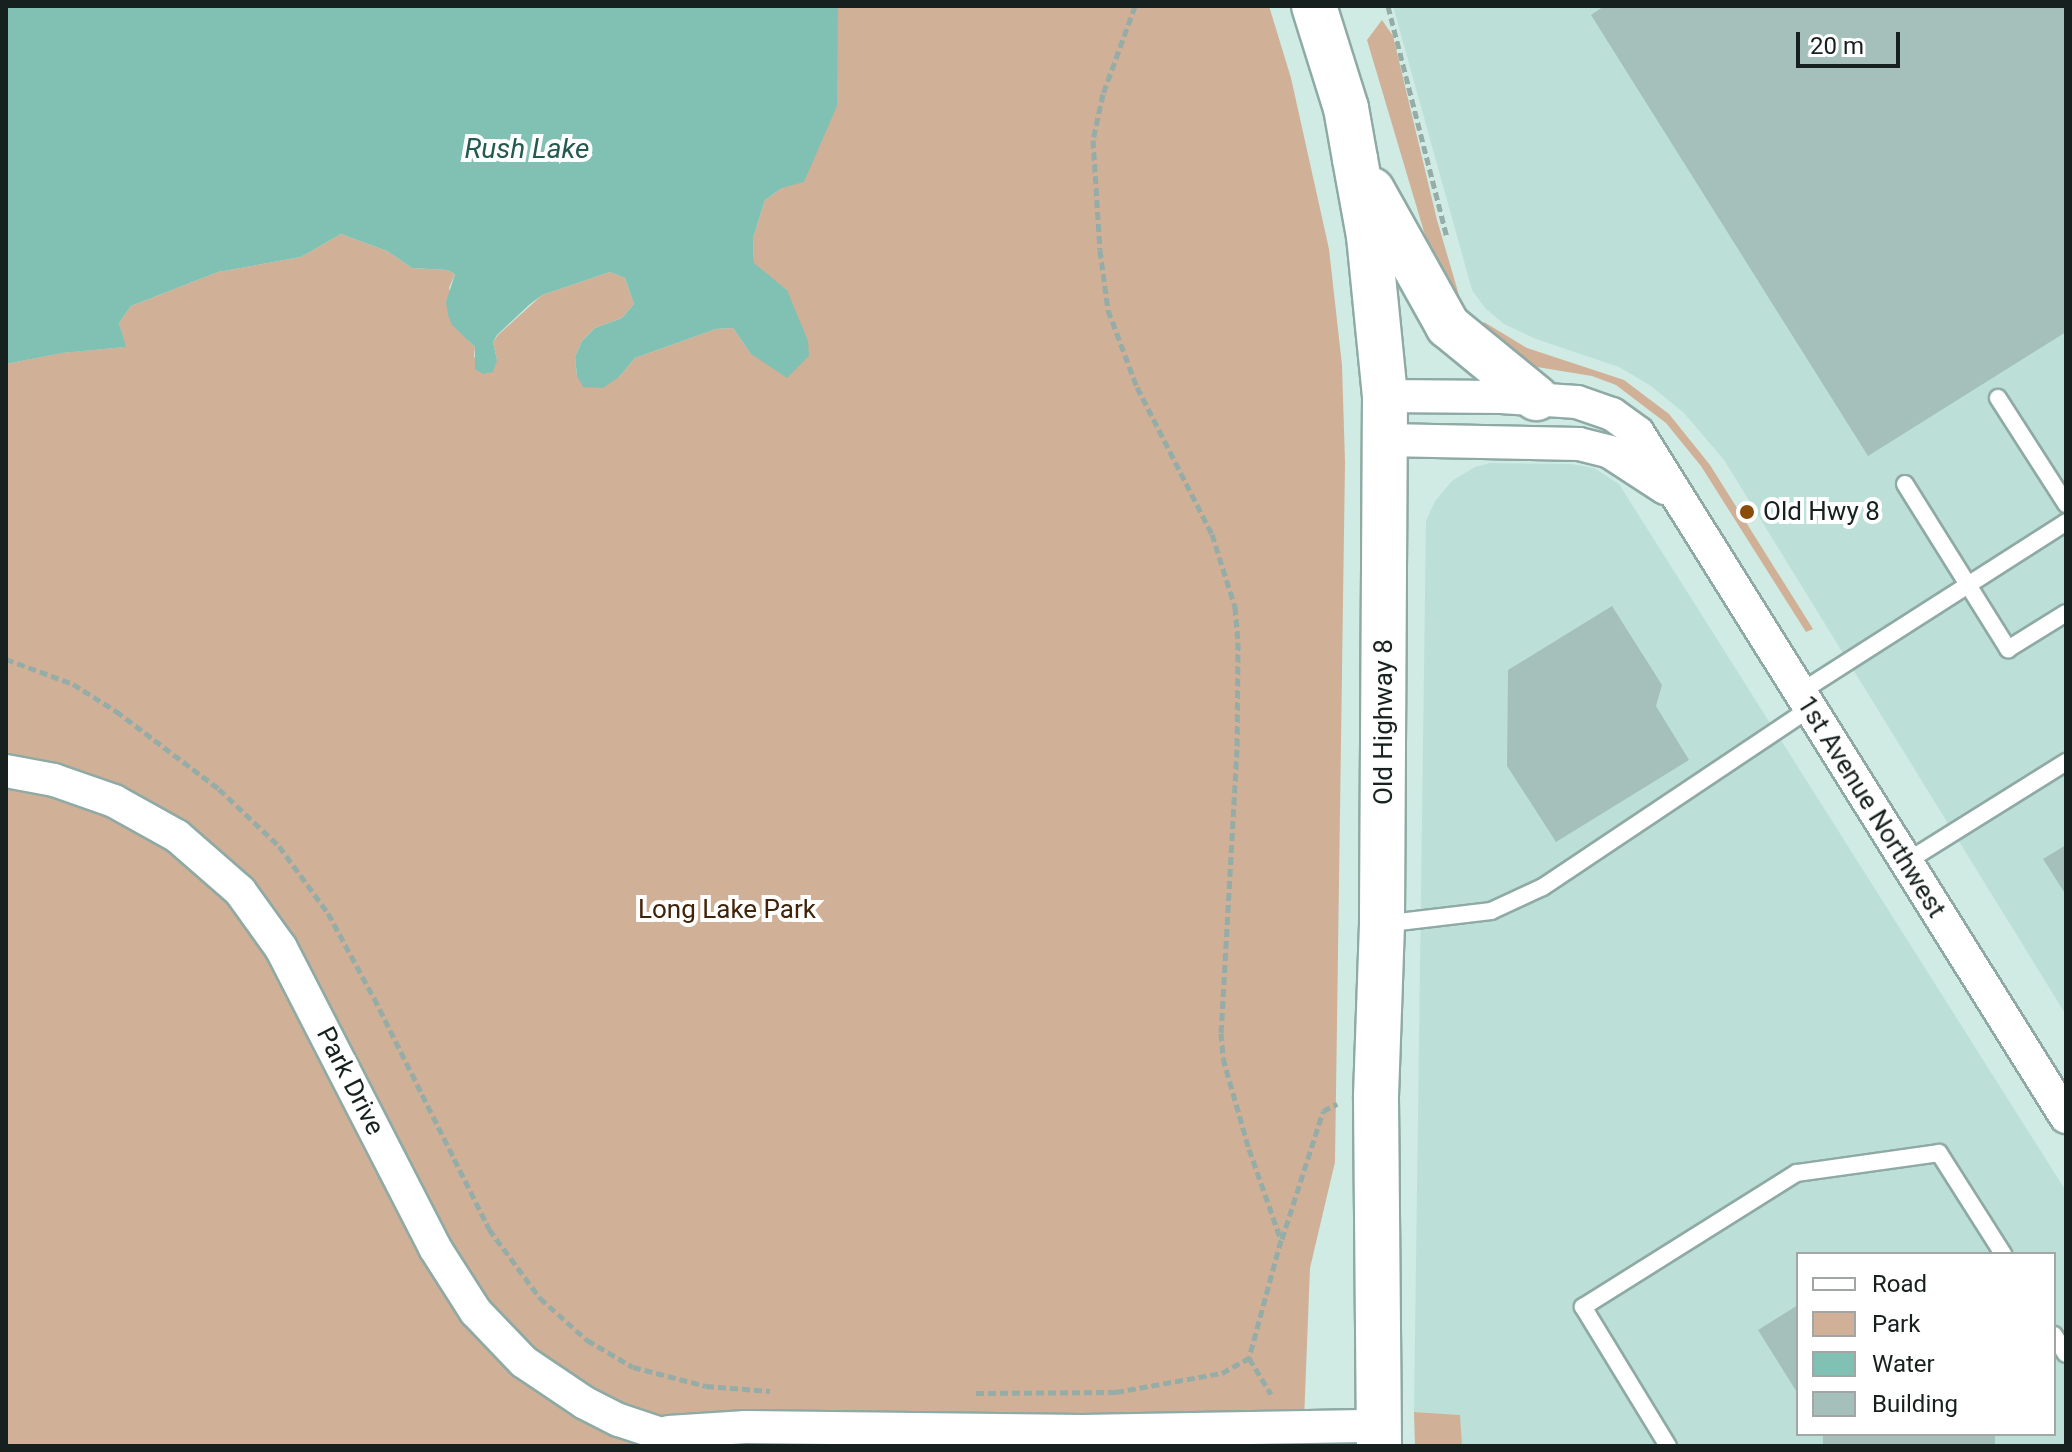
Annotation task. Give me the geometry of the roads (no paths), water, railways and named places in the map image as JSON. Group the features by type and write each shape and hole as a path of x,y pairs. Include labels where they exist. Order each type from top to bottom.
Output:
{"street":[{"name":"Old Highway 8","path":"1318,7 1346,108 1369,236 1385,396 1382,924 1376,1099 1379,1436"},
{"path":"1355,159 1448,326 1536,398"},
{"name":"1st Avenue Northwest","path":"1385,396 1536,398 1577,402 1612,414 1638,433 2066,1117"},
{"name":"1st Avenue Northwest","path":"1386,440 1579,444 1610,452 1677,497"},
{"name":"Park Drive","path":"6,771 54,780 126,806 177,836 240,891 281,948 435,1248 476,1312 499,1338 549,1381 619,1420 697,1446"},
{"name":"Park Drive","path":"661,1433 746,1427 896,1437 1379,1436"}],"lane":[{"path":"1998,398 2066,504"},
{"path":"1905,484 2008,649 2066,613"},
{"path":"1382,924 1491,911 1543,887 1967,584 2066,522"},
{"path":"1906,862 2066,762"},
{"path":"1668,1446 1583,1307 1797,1173 1939,1153 2002,1252"}],"water":[{"name":"Rush Lake","path":"6,6 838,6 837,106 804,182 782,188 765,200 753,238 754,263 787,290 808,341 809,356 787,378 751,354 733,328 716,329 635,358 619,377 603,388 583,387 577,376 575,357 582,341 595,328 622,318 634,304 625,278 610,272 542,295 529,305 497,335 493,342 497,360 493,372 483,374 475,369 475,347 452,325 448,315 446,302 455,274 447,270 412,268 387,251 341,234 301,257 218,272 131,306 119,323 126,347 62,353 6,364"}],"place":[{"name":"Old Hwy 8","path":"1747,512"}],"park label":[{"name":"Long Lake Park","path":"727,910"}]}
